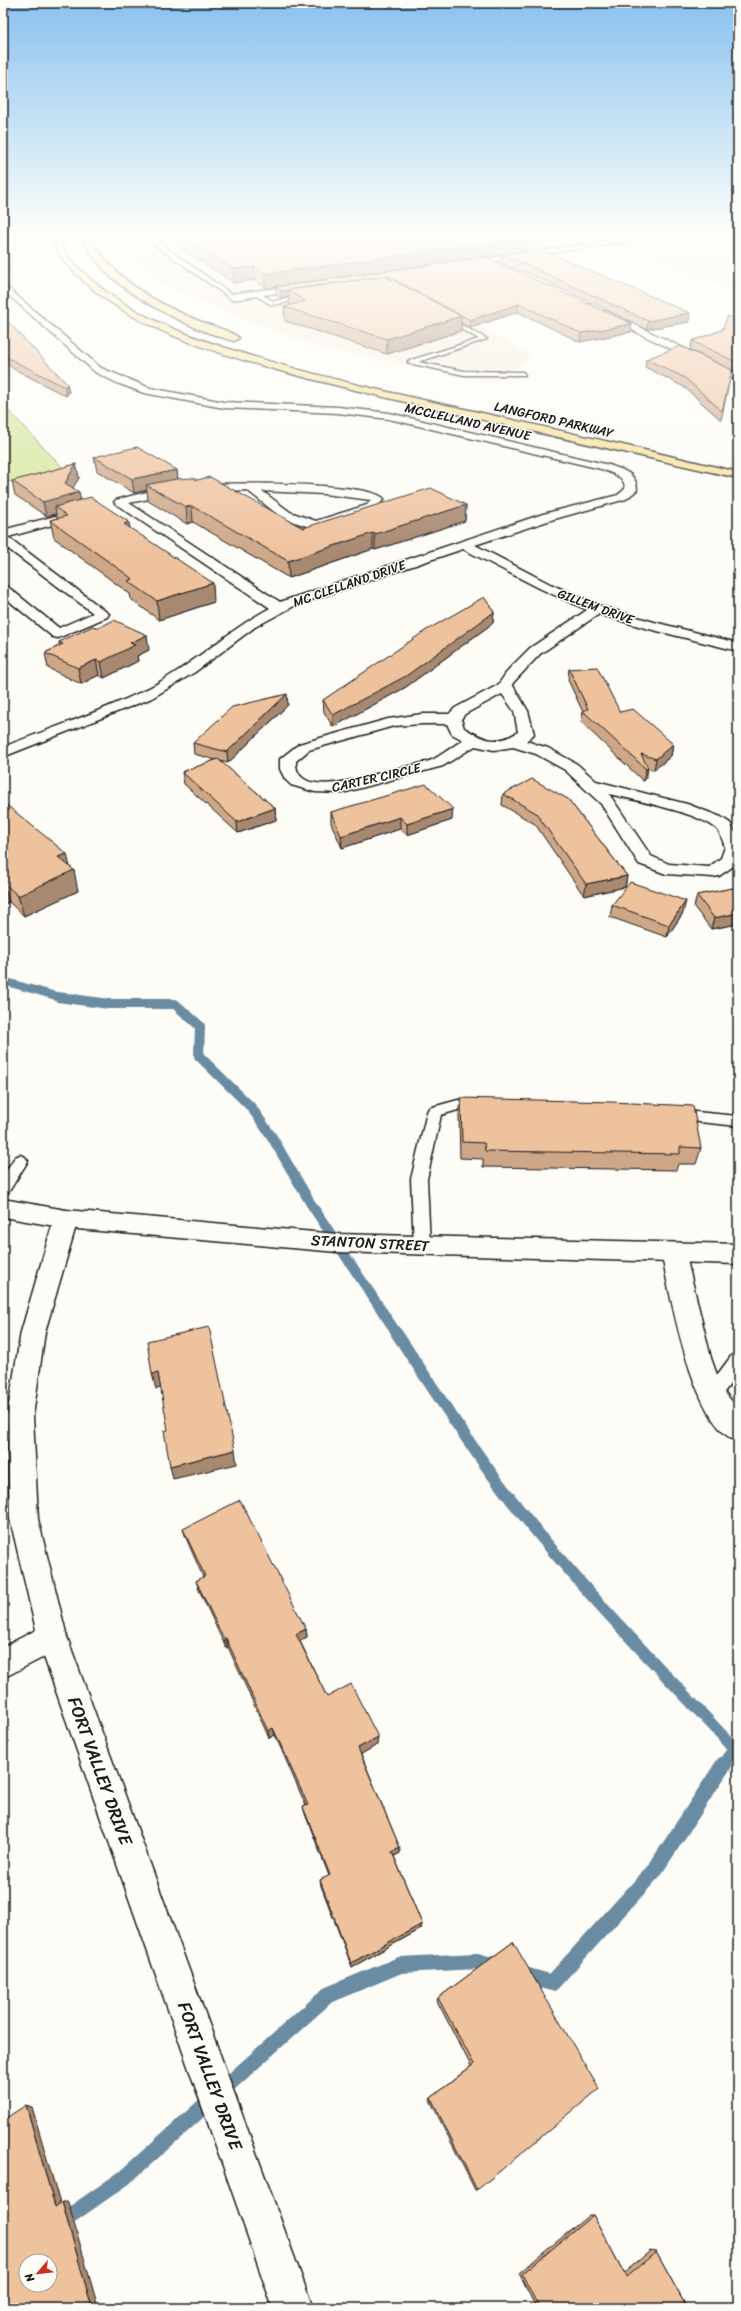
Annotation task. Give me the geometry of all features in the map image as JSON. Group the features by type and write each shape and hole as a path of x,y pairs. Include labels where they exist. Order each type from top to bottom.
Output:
{"highway":[{"name":"LANGFORD PARKWAY","path":"198,341 275,367 329,381 738,475"}],"street":[{"name":"MCCLELLAND AVENUE","path":"65,341 98,370 120,381 148,391 224,404 338,410 389,416 556,455"},
{"path":"660,341 738,378"},
{"name":"MC CLELLAND DRIVE","path":"3,752 146,695 190,669 250,624 290,602 547,517 622,496 630,490 632,483 627,476 616,470 556,455"},
{"path":"107,506 152,492 175,488 204,486 250,487 337,490 373,496 378,499 371,507 316,525 286,515 250,487"},
{"path":"120,502 280,608"},
{"path":"3,534 88,511"},
{"path":"3,539 102,614 58,634 3,590"},
{"name":"GILLEM DRIVE","path":"463,544 544,586 598,609 657,627 738,647"},
{"path":"505,687 520,710 526,734 511,741 485,746 457,731 453,719 460,711 505,687 505,684 513,670 529,654 598,609"},
{"name":"CARTER CIRCLE","path":"453,719 422,719 393,722 304,747 288,759 286,768 290,776 311,788 342,788 438,763 474,740"},
{"path":"511,741 542,751 571,767 607,802 645,860 666,869 713,872 729,861 734,847 724,828 705,816 646,798 590,785"},
{"name":"STANTON STREET","path":"3,1208 66,1219 337,1243 738,1254"},
{"name":"FORT VALLEY DRIVE","path":"66,1219 33,1332 20,1416 24,1519 52,1637 293,2308"},
{"path":"673,1252 698,1358 712,1394 738,1430"},
{"path":"3,1663 52,1637"}],"lane":[{"path":"478,341 410,362 464,373 523,374"},
{"path":"422,1246 419,1179 434,1112 458,1105 498,1106"},
{"path":"658,1114 738,1121"},
{"path":"3,1189 20,1161"},
{"path":"712,1394 738,1360"}],"shaded area":[{"path":"301,341 506,341 532,356 493,382 315,346"}],"green space":[{"path":"3,405 66,471 3,483"}],"building":[{"path":"3,341 26,341 67,384 65,387 10,359 3,353"},
{"path":"692,341 738,341 738,361 736,362"},
{"path":"680,346 732,370 722,411 685,378 646,359"},
{"path":"137,447 177,470 132,479 94,457"},
{"path":"76,464 65,483 79,492 43,502 12,481"},
{"path":"210,477 303,528 431,488 466,505 375,534 373,533 288,561 192,506 186,507 146,485 176,479 193,478 197,480"},
{"path":"91,497 129,522 124,524 213,583 157,601 128,581 133,579 50,520 67,516 55,507"},
{"path":"484,597 494,612 406,676 333,715 323,700 425,631"},
{"path":"114,620 147,635 130,643 135,645 101,662 96,660 78,668 45,653 63,644 59,642 93,626 98,628"},
{"path":"597,667 620,712 633,709 673,744 656,759 641,754 648,768 646,769 583,711 588,709 569,669"},
{"path":"287,694 227,752 193,743 232,707"},
{"path":"218,759 275,808 237,822 182,772"},
{"path":"532,779 568,799 627,876 586,884 536,813 503,794"},
{"path":"426,784 453,809 407,824 400,817 341,836 331,812"},
{"path":"3,802 67,854 58,857 74,870 18,896 3,882"},
{"path":"630,882 686,901 669,925 612,905"},
{"path":"738,887 738,913 714,918 697,895"},
{"path":"461,1098 693,1106 701,1148 680,1147 680,1154 485,1151 484,1143 462,1142"},
{"path":"209,1327 235,1450 170,1466 164,1431 168,1430 158,1373 152,1374 147,1341"},
{"path":"240,1500 306,1629 296,1634 327,1697 351,1684 378,1737 358,1748 400,1848 392,1852 422,1924 351,1963 320,1880 330,1875 303,1807 308,1805 273,1728 268,1731 226,1638 224,1639 196,1581 205,1576 183,1529"},
{"path":"513,1942 599,2089 477,2190 431,2098 474,2064 438,1998"},
{"path":"26,2105 55,2207 62,2202 92,2308 3,2308 3,2120"},
{"path":"593,2215 626,2277 656,2252 687,2308 539,2308 522,2274"}],"waterway":[{"path":"3,981 61,997"},
{"path":"61,997 109,1004 175,1004 200,1026 199,1056 251,1107 272,1137 311,1204 398,1335"},
{"path":"397,1334 475,1451 530,1523 615,1621 734,1748"},
{"path":"723,1765 734,1748"},
{"path":"521,1974 552,1983 654,1871 724,1764"},
{"path":"61,2222 124,2178 328,1995 400,1965 477,1961 498,1967"}]}
